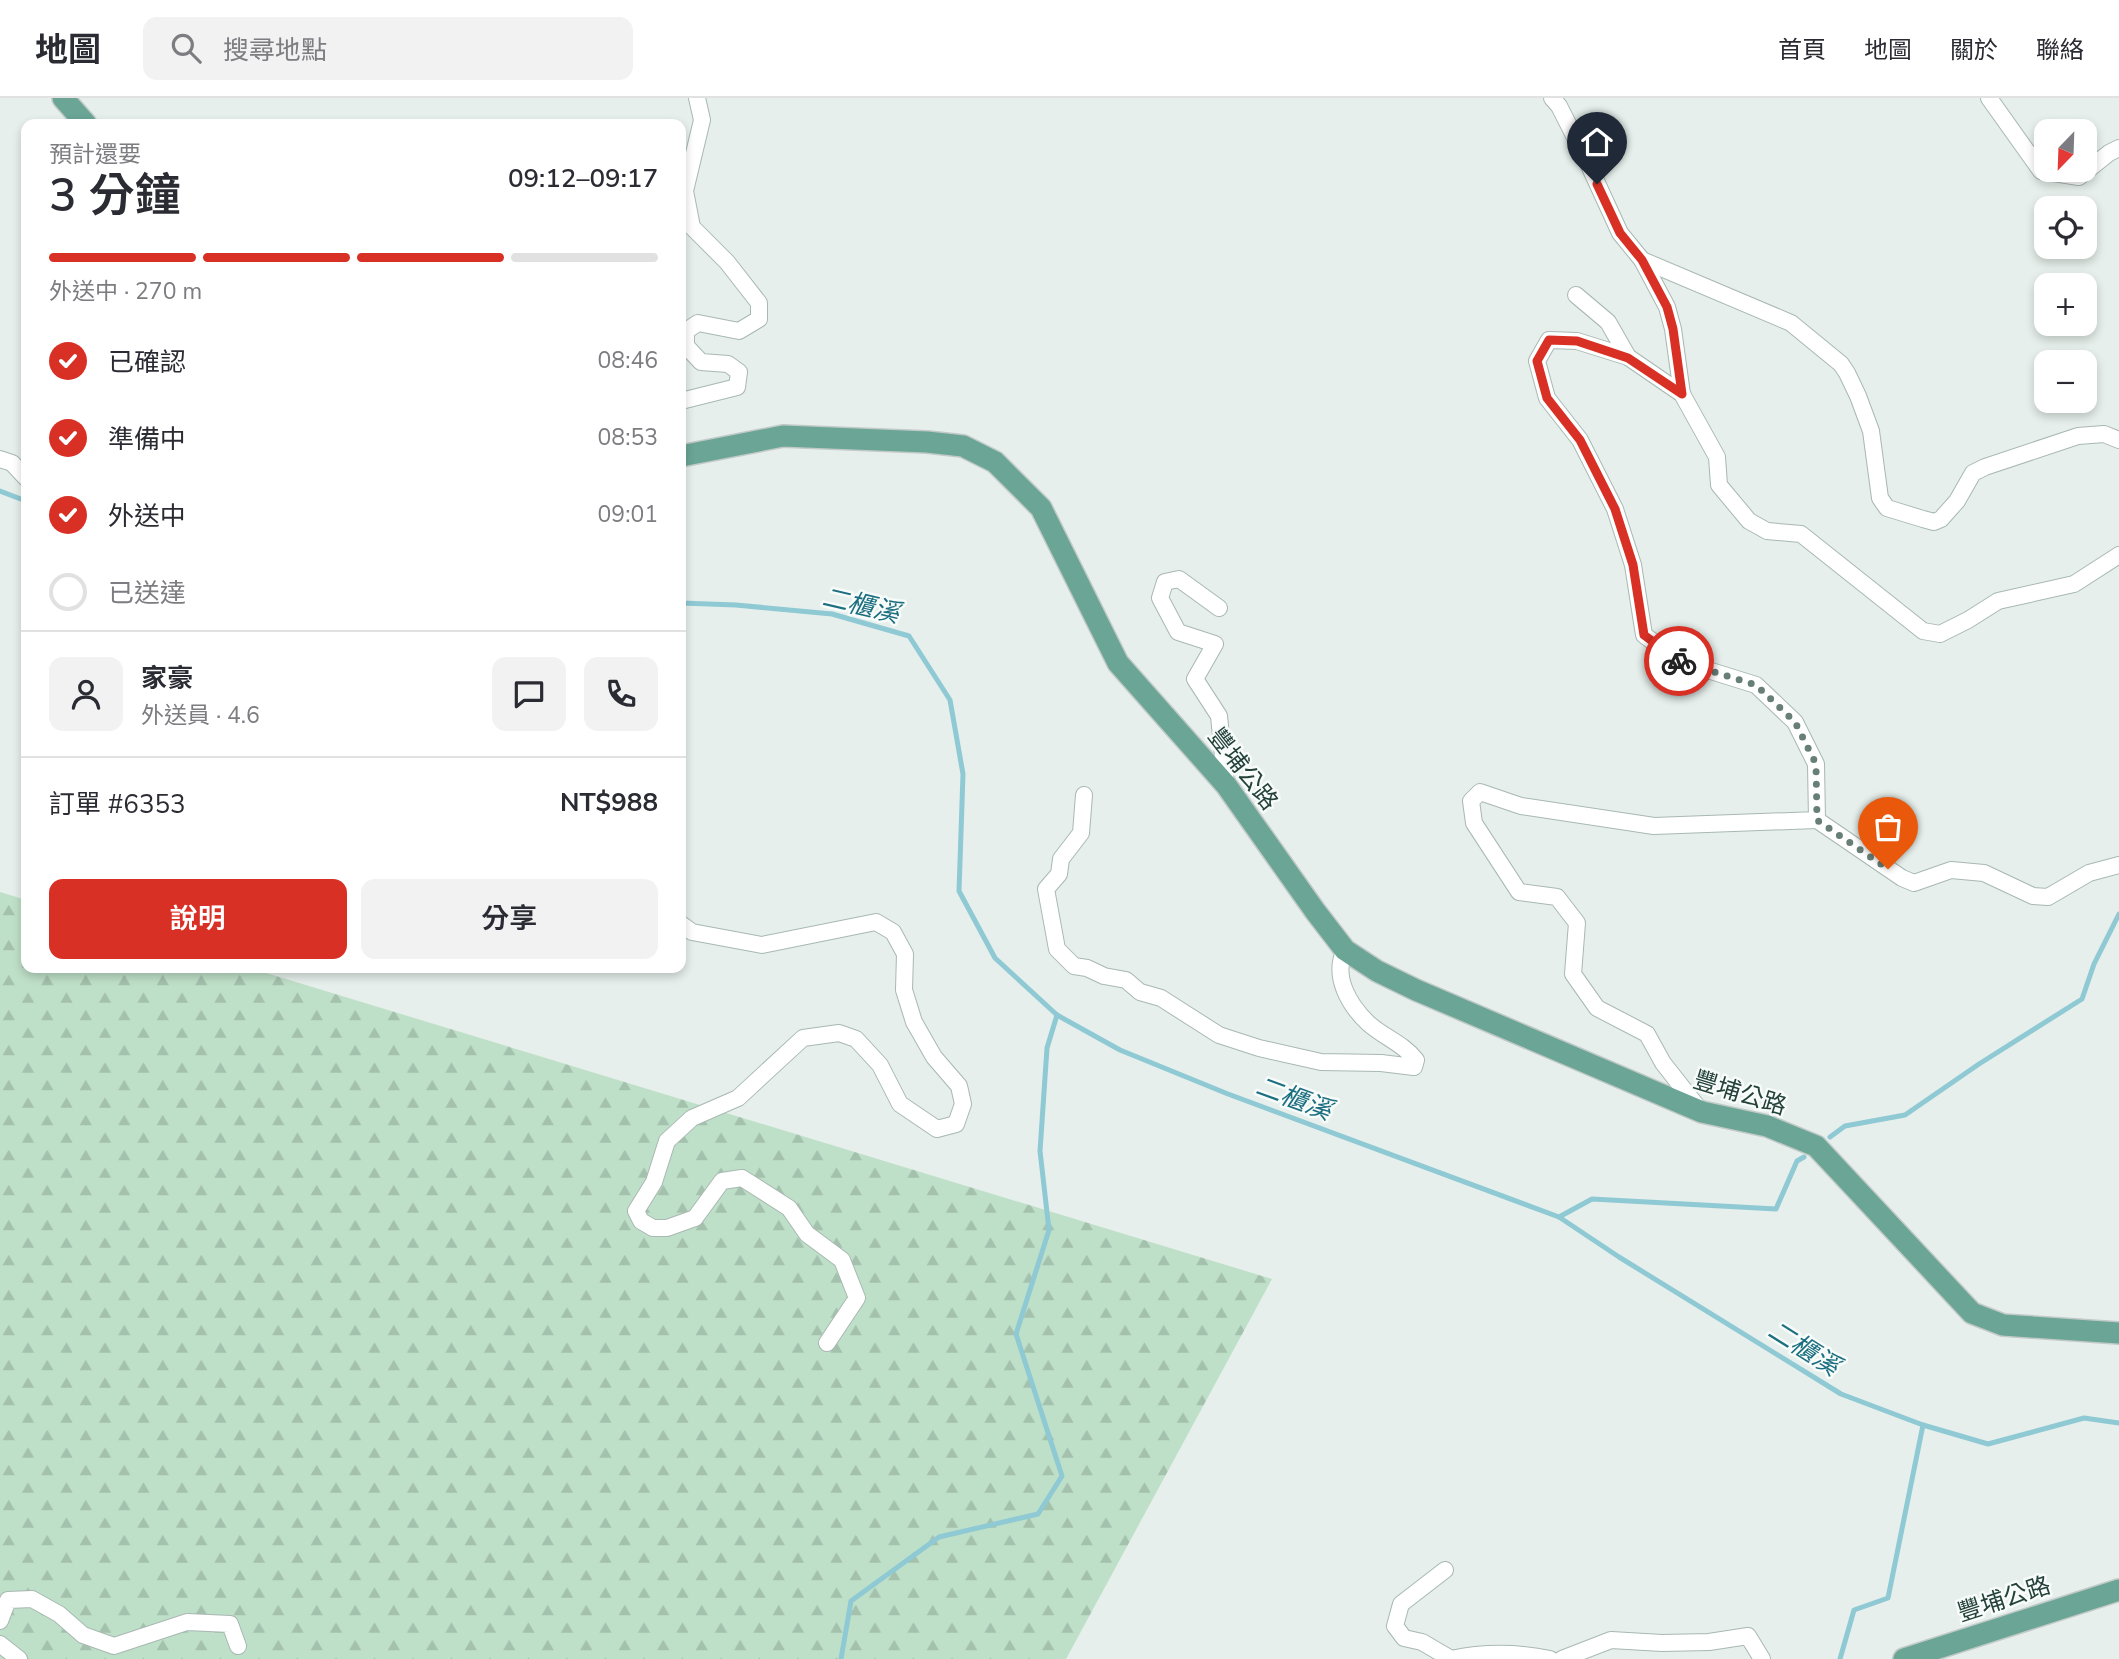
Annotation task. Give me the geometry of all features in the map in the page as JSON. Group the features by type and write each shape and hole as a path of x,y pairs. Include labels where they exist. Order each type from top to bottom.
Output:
{"main road":[{"path":"63,98 82,119"},
{"name":"豐埔公路","path":"686,455 783,436 963,446 995,462 1041,508 1118,663 1226,785 1345,950 1377,971 1416,989 1702,1112 1767,1126 1821,1151 1972,1313 2004,1325 2119,1333"},
{"name":"豐埔公路","path":"1904,1659 2119,1590"}],"street":[{"path":"686,187 702,120 697,98"},
{"path":"1552,98 1559,106 1586,159 1620,233 1642,260 1667,307 1673,329 1682,394 1717,457 1719,485 1749,521 1768,531 1801,534 1923,631 1940,634 1998,601 2074,584 2119,555"},
{"path":"1989,98 2041,171 2079,177 2119,148"},
{"path":"686,196 692,227 727,262 759,303 759,319 739,331 698,323 686,331"},
{"path":"1642,260 1791,323 1841,364 1858,396 1871,431 1880,498 1887,508 1896,512 1934,522 1941,519 1957,501 1973,473 1985,467 2078,436 2104,434 2119,440"},
{"path":"1576,295 1608,322 1628,358"},
{"path":"1682,394 1628,358 1577,341 1549,340 1537,361 1547,398 1580,440 1615,509 1633,565 1644,635 1679,661 1756,685 1795,722 1816,764 1817,820"},
{"path":"686,346 701,362 728,364 739,372 737,387 686,400"},
{"path":"0,459 12,463 21,473"},
{"path":"1219,608 1179,579 1165,582 1160,598 1178,632 1215,644 1195,679 1219,716 1226,785"},
{"path":"1702,1112 1663,1063 1647,1034 1597,1008 1573,974 1577,923 1557,897 1520,892 1474,823 1471,802 1479,792 1521,806 1654,826 1817,820 1902,878 1914,883 1951,870 1984,873 2034,896 2048,897 2089,873 2119,865"},
{"path":"1084,795 1082,833 1061,859 1059,874 1046,889 1057,950 1074,967 1087,968 1104,976 1126,980 1139,992 1161,998 1219,1035 1259,1048 1321,1062 1381,1063 1414,1067 1416,1060 1409,1050 1368,1024 1344,992 1339,962 1345,950"},
{"path":"686,928 692,932 762,944 876,922 893,932 905,954 904,990 915,1022 934,1058 959,1086 963,1104 956,1124 937,1129 900,1104 880,1065 856,1039 839,1033 803,1038 738,1098 692,1118 667,1141 654,1182 636,1211 641,1221 653,1228 667,1228 695,1218 722,1181 743,1178 789,1208 807,1234 842,1261 857,1298 827,1343"},
{"path":"1445,1570 1401,1604 1395,1626 1404,1638 1422,1642 1451,1659 1474,1654 1522,1653 1550,1659"},
{"path":"0,1621 8,1600 32,1599 59,1614 83,1635 114,1646 187,1622 230,1624 238,1646"},
{"path":"1562,1659 1611,1640 1685,1642 1748,1636 1762,1659"},
{"path":"0,1643 19,1659"}],"green space":[{"path":"0,892 21,898 21,973 266,973 1272,1279 1066,1659 0,1659"}],"waterway":[{"name":"二櫃溪","path":"0,491 21,499"},
{"name":"二櫃溪","path":"686,603 832,614 909,636 950,700 963,774 959,891 995,958 1057,1015 1120,1050 1228,1094 1559,1217 1841,1394 1923,1425 1988,1444 2084,1418 2119,1423"},
{"path":"1830,1137 1845,1126 1905,1115 2082,999 2094,964 2119,914"},
{"path":"841,1659 851,1601 939,1537 1038,1514 1062,1476 1016,1334 1049,1230 1040,1151 1047,1048 1057,1015"},
{"path":"1559,1217 1592,1199 1776,1209 1797,1161 1804,1157"},
{"path":"1840,1659 1854,1610 1888,1598 1923,1425"}],"way so far":[{"path":"1679,661 1756,685 1795,722 1816,764 1817,820 1888,869"}],"route":[{"path":"1597,184 1620,233 1642,260 1667,307 1673,329 1682,394 1628,358 1577,341 1549,340 1537,361 1547,398 1580,440 1615,509 1633,565 1644,635 1679,661"}]}
